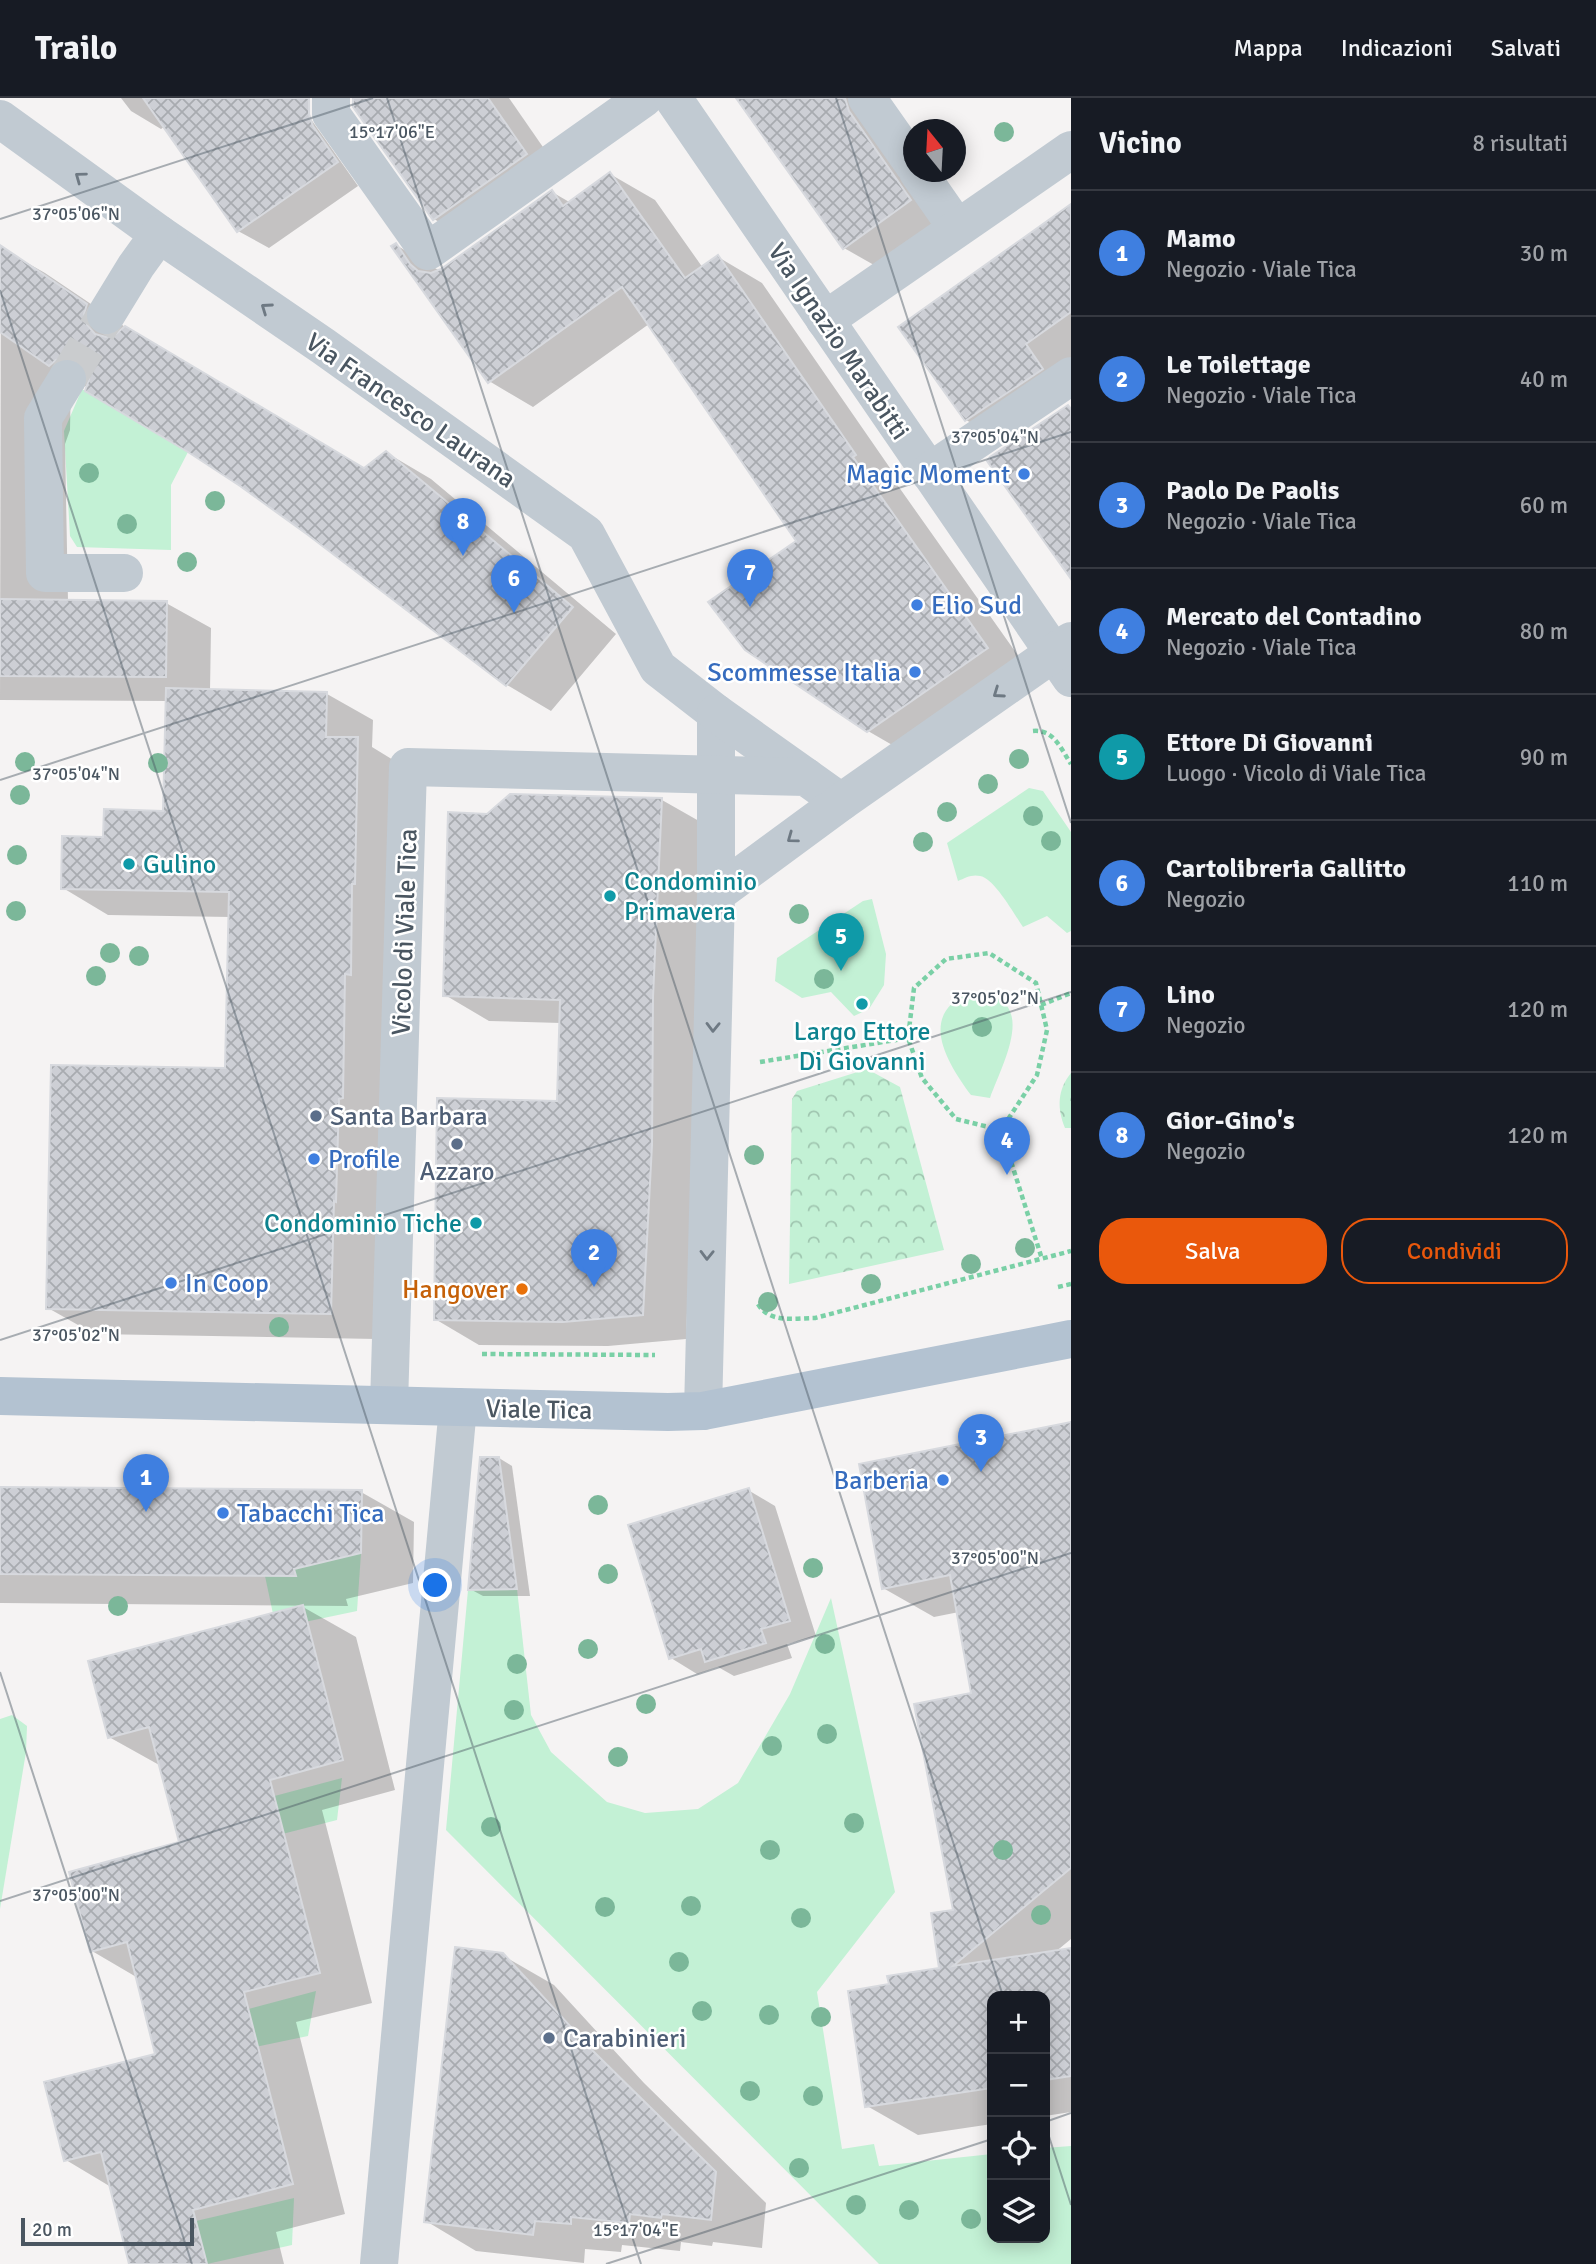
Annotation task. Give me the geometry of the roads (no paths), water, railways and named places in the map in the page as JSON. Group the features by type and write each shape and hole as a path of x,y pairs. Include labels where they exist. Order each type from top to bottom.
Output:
{"main road":[{"name":"Viale Tica","path":"0,1396 703,1411 1071,1339"}],"street":[{"path":"331,98 331,114 428,251 644,98"},
{"name":"Via Ignazio Marabitti","path":"673,98 1029,618 1065,658"},
{"path":"867,98 903,149"},
{"name":"Via Francesco Laurana","path":"0,119 586,534 657,668 841,802"},
{"path":"825,320 1071,150"},
{"path":"925,182 957,228"},
{"path":"106,315 159,234"},
{"path":"929,472 1071,376"},
{"path":"67,379 43,418 45,573 124,573"},
{"path":"716,894 841,802 1065,658"},
{"path":"703,1411 716,894 716,713"},
{"name":"Vicolo di Viale Tica","path":"389,1405 408,766 716,775"},
{"path":"716,775 806,777"},
{"path":"379,2264 458,1407"}],"tunnel":[{"path":"67,379 106,315"}],"place":[{"name":"Magic Moment","path":"1024,474"},
{"name":"Gior-Gino's","path":"463,556"},
{"name":"Elio Sud","path":"917,605"},
{"name":"Lino","path":"750,607"},
{"name":"Cartolibreria Gallitto","path":"514,613"},
{"name":"Scommesse Italia","path":"915,672"},
{"name":"Gulino","path":"129,864"},
{"name":"Condominio Primavera","path":"610,896"},
{"name":"Ettore Di Giovanni","path":"841,971"},
{"name":"Largo Ettore Di Giovanni","path":"862,1004"},
{"name":"Santa Barbara","path":"316,1116"},
{"name":"Azzaro","path":"457,1144"},
{"name":"Profile","path":"314,1159"},
{"name":"Mercato del Contadino","path":"1007,1175"},
{"name":"Condominio Tiche","path":"476,1223"},
{"name":"In Coop","path":"171,1283"},
{"name":"Le Toilettage","path":"594,1287"},
{"name":"Hangover","path":"522,1289"},
{"name":"Paolo De Paolis","path":"981,1472"},
{"name":"Barberia","path":"943,1480"},
{"name":"Mamo","path":"146,1512"},
{"name":"Tabacchi Tica","path":"223,1513"},
{"name":"Carabinieri","path":"549,2038"}]}
